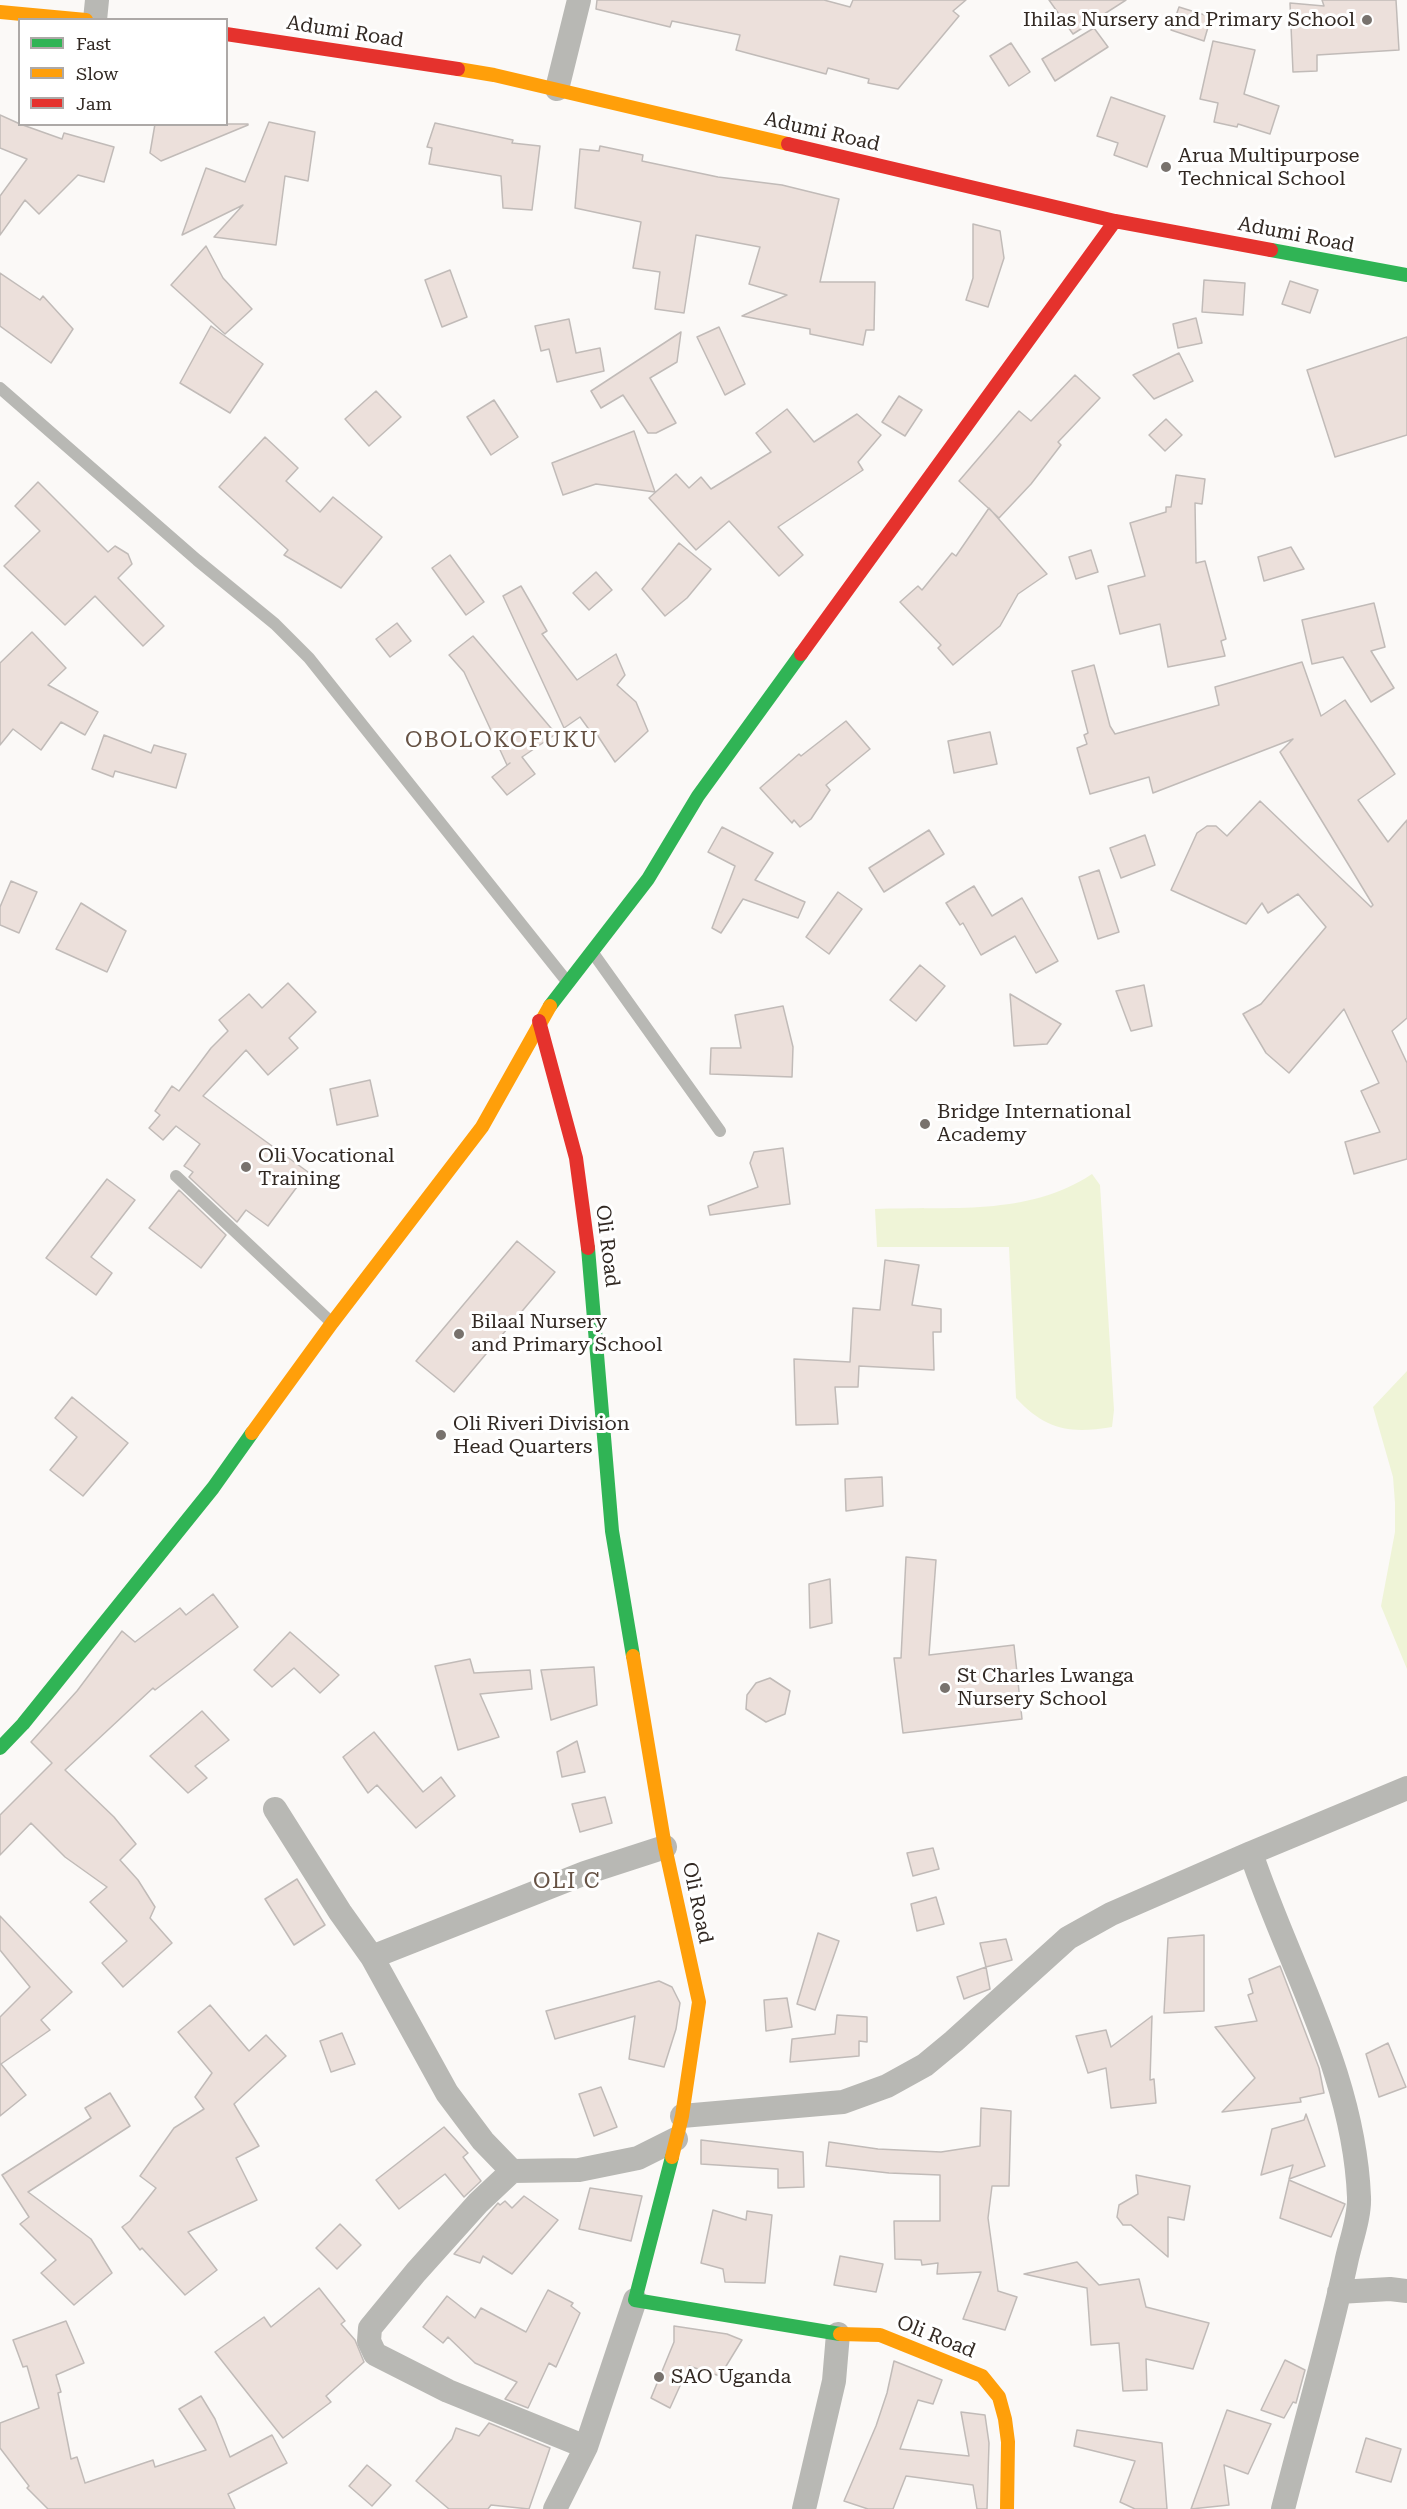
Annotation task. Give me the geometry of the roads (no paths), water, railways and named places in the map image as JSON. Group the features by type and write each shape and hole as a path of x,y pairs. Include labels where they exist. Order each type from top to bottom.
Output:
{"street":[{"path":"95,18 96,0"},
{"path":"557,89 579,0"},
{"path":"0,12 64,18"},
{"name":"Adumi Road","path":"228,34 494,75 1116,221 1407,275"},
{"path":"0,1748 22,1724 213,1488 332,1323 482,1127 539,1021 566,982 593,952 648,879 698,796 1116,221"},
{"name":"Oli Road","path":"539,1021 576,1158 592,1281 612,1531 665,1847 699,2002 679,2127 635,2300 838,2334 880,2335 982,2376 999,2397 1005,2419 1008,2442 1007,2509"},
{"path":"586,2447 448,2391 375,2354 369,2341 370,2328 416,2272 478,2203 513,2171 579,2170 638,2158 679,2127 843,2102 887,2086 925,2065 954,2042 1068,1938 1111,1914 1251,1852 1407,1788"},
{"path":"275,1809 340,1912 372,1957 447,2093 483,2141 513,2171"},
{"path":"372,1957 585,1873 665,1847"},
{"path":"1251,1852 1264,1892 1312,2004 1351,2121 1360,2199 1339,2292 1283,2509"},
{"path":"1339,2292 1390,2289 1407,2291"},
{"path":"555,2509 586,2447 635,2300"},
{"path":"804,2509 834,2381 838,2334"}],"lane":[{"path":"0,388 197,560 275,624 309,658 566,982"},
{"path":"593,952 720,1131"},
{"path":"176,1176 332,1323"}],"place":[{"name":"Ihilas Nursery and Primary School","path":"1367,20"},
{"name":"Arua Multipurpose Technical School","path":"1166,167"},
{"name":"Bridge International Academy","path":"925,1124"},
{"name":"Oli Vocational Training","path":"246,1167"},
{"name":"Bilaal Nursery and Primary School","path":"459,1334"},
{"name":"Oli Riveri Division Head Quarters","path":"441,1435"},
{"name":"St Charles Lwanga Nursery School","path":"945,1688"},
{"name":"SAO Uganda","path":"659,2377"}],"district":[{"name":"OBOLOKOFUKU","path":"502,741"},
{"name":"OLI C","path":"567,1882"}]}
